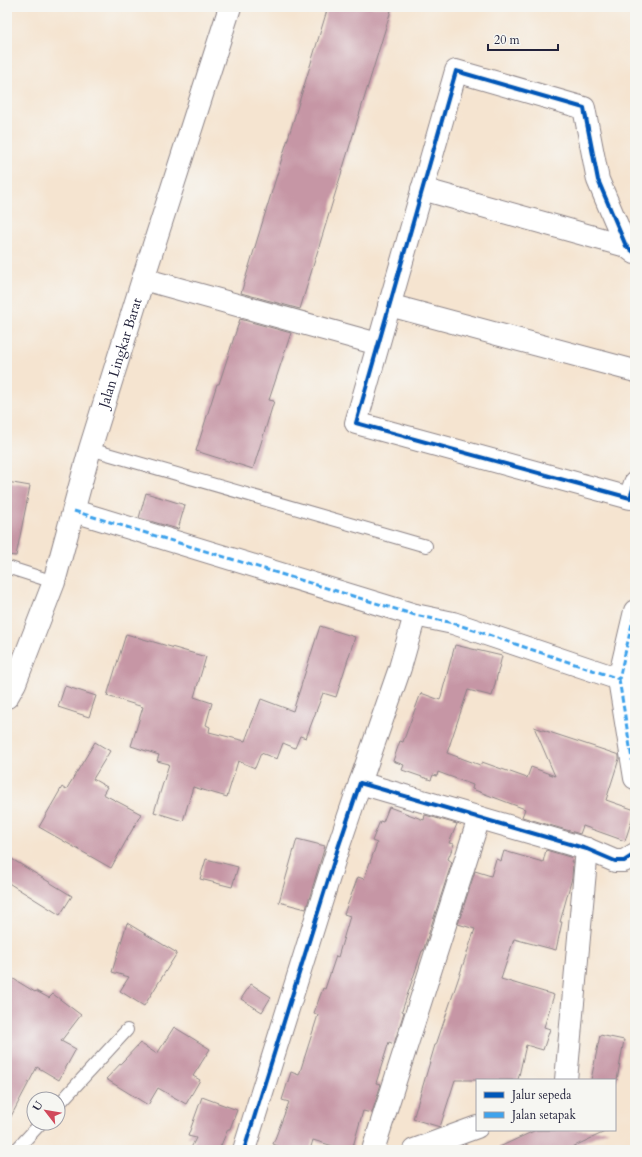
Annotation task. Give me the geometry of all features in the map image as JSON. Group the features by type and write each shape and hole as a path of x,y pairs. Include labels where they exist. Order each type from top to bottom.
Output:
{"main road":[{"name":"Jalan Lingkar Barat","path":"7,697 15,683 54,582 90,449 230,7"},
{"path":"630,249 598,180 584,108 456,71 356,423 630,498 635,483"},
{"path":"422,189 630,249"},
{"path":"143,279 378,344"},
{"path":"389,305 635,371"},
{"path":"74,510 415,615 453,623 619,679"},
{"path":"635,611 619,679 635,778"},
{"path":"244,1150 338,848 400,668 415,615"},
{"path":"360,783 587,849 615,861 624,861 635,854"},
{"path":"373,1150 480,818"},
{"path":"566,1079 587,849"},
{"path":"414,1150 476,1127"}],"lane":[{"path":"90,449 426,546"},
{"path":"7,567 54,582"},
{"path":"66,1096 128,1030"},
{"path":"16,1150 34,1131"}],"building":[{"path":"328,7 392,7 300,309 241,293"},
{"path":"240,319 291,333 269,400 274,401 253,469 196,451 217,384 219,384"},
{"path":"7,482 30,486 16,556 7,555"},
{"path":"146,493 185,505 178,529 139,518"},
{"path":"320,626 355,637 336,697 323,693 306,738 300,736 295,748 283,743 277,759 261,753 255,768 238,761 227,797 193,787 183,821 154,812 169,764 157,761 159,755 131,746 143,707 107,696 126,634 206,657 194,697 212,703 206,725 210,727 209,732 245,741 261,699 293,711"},
{"path":"455,645 502,656 492,696 468,690 447,753 480,765 482,762 527,778 531,767 555,776 534,727 619,755 606,800 635,810 625,841 583,826 580,834 522,817 525,809 472,789 473,785 438,772 437,776 433,775 431,780 402,770 404,765 393,761 400,741 403,742 421,693 440,700"},
{"path":"65,686 96,696 89,717 58,707"},
{"path":"95,742 110,751 93,779 107,787 103,794 141,814 111,868 39,827 62,787 66,790"},
{"path":"389,807 424,820 425,815 457,824 449,843 454,844 448,859 452,862 402,1011 404,1012 394,1044 389,1042 376,1083 381,1084 372,1113 363,1111 352,1150 346,1150 313,1140 310,1150 276,1150 278,1146 273,1144 289,1102 282,1100 291,1072 299,1075 318,1015 314,1013 323,988 325,989 336,956 338,957 350,916 344,914 358,877 364,879 377,843 372,841 380,821 383,822"},
{"path":"297,839 325,846 306,909 279,902"},
{"path":"546,850 573,858 571,862 573,862 572,878 560,922 562,922 556,950 514,939 501,979 554,995 544,1027 550,1029 543,1050 526,1045 518,1079 455,1080 440,1127 413,1119 435,1045 475,929 458,924 475,871 491,876 496,859 501,861 504,851 543,862"},
{"path":"7,856 72,896 60,915 7,882"},
{"path":"206,859 238,867 232,887 200,879"},
{"path":"127,923 177,953 144,1006 120,991 129,977 112,972"},
{"path":"7,975 35,992 36,991 49,998 53,994 81,1015 61,1041 76,1049 59,1080 37,1067 7,1124"},
{"path":"251,984 271,997 262,1012 241,999"},
{"path":"174,1027 210,1049 193,1076 200,1080 186,1104 158,1088 148,1105 106,1079 140,1043 157,1054"},
{"path":"600,1035 624,1040 617,1080 591,1079"},
{"path":"202,1097 237,1110 230,1129 228,1129 219,1150 190,1150 196,1138 188,1136"},
{"path":"534,1131 607,1131 566,1150 493,1150"}],"marked path":[{"path":"74,511 415,615 453,623 619,679 635,611"},
{"path":"619,679 635,778"}],"cycle path":[{"path":"635,253 626,246 598,180 584,108 456,71 356,423 630,498 635,483"},
{"path":"244,1150 338,848 360,783 587,849 615,861 624,861 635,854"}]}
